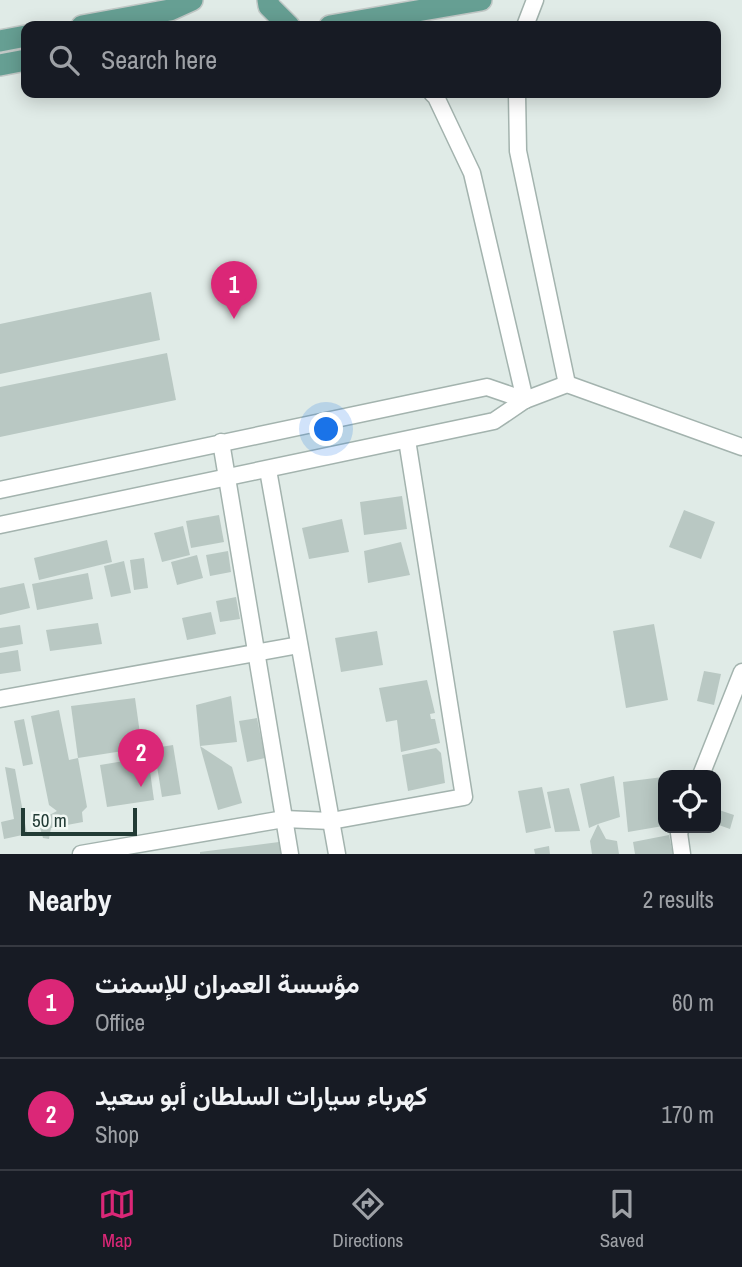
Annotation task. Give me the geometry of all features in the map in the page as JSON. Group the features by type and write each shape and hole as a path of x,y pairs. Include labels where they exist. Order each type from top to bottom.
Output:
{"main road":[{"path":"110,21 170,10 192,0"},
{"path":"268,0 269,6 284,21"},
{"path":"372,21 481,0"},
{"path":"0,41 21,37"},
{"path":"0,65 21,61"}],"street":[{"path":"527,21 535,0"},
{"path":"436,98 472,173 525,400"},
{"path":"517,98 518,151 566,384"},
{"path":"0,525 494,421 525,400 566,384 742,447"},
{"path":"0,491 487,387 525,400"},
{"path":"81,854 284,819 331,821 464,797 407,440"},
{"path":"221,442 290,854"},
{"path":"268,470 337,854"},
{"path":"0,699 299,645"},
{"path":"703,770 742,673"},
{"path":"679,833 682,854"}],"building":[{"path":"151,292 160,340 0,374 0,324"},
{"path":"167,353 176,400 0,437 0,387"},
{"path":"402,496 407,529 364,535 360,502"},
{"path":"684,510 715,522 701,559 669,547"},
{"path":"219,515 224,542 191,548 186,521"},
{"path":"342,519 349,552 309,559 302,528"},
{"path":"183,526 190,555 162,562 154,533"},
{"path":"107,540 112,562 39,580 34,558"},
{"path":"401,542 410,575 368,583 364,551"},
{"path":"228,551 231,572 210,576 206,555"},
{"path":"197,555 203,578 177,585 171,562"},
{"path":"144,558 148,588 134,590 130,560"},
{"path":"124,561 131,593 111,597 104,566"},
{"path":"88,573 93,599 37,610 32,584"},
{"path":"24,583 30,608 0,615 0,588"},
{"path":"236,597 240,619 220,622 216,601"},
{"path":"211,612 216,634 187,640 182,618"},
{"path":"98,623 102,644 50,651 46,630"},
{"path":"654,624 668,700 626,708 613,631"},
{"path":"20,625 23,644 0,648 0,628"},
{"path":"377,631 383,665 341,672 335,638"},
{"path":"18,650 21,671 0,674 0,653"},
{"path":"704,671 721,674 714,705 697,701"},
{"path":"427,680 435,713 430,714 431,719 435,719 440,743 401,752 397,720 386,722 379,688"},
{"path":"231,696 237,742 200,746 196,705"},
{"path":"135,698 142,748 78,758 71,706"},
{"path":"59,710 69,760 78,758 87,807 82,812 83,822 51,828 49,839 43,838 38,821 57,811 49,805 31,716"},
{"path":"257,718 265,758 247,762 239,721"},
{"path":"24,719 33,764 23,766 14,721"},
{"path":"173,745 181,794 162,797 154,748"},
{"path":"200,746 232,767 242,803 218,810"},
{"path":"436,748 441,753 445,783 408,791 402,755"},
{"path":"148,757 154,800 107,807 100,765"},
{"path":"5,767 15,769 27,834 4,839 1,822 14,819"},
{"path":"614,776 620,817 589,828 580,784"},
{"path":"658,778 658,827 628,832 623,782"},
{"path":"542,787 551,828 526,833 518,791"},
{"path":"569,788 580,831 555,832 547,792"},
{"path":"721,811 734,815 730,829 721,826"},
{"path":"598,824 606,839 617,841 619,854 592,854 590,841"},
{"path":"669,835 673,854 635,854 633,842"},
{"path":"279,842 282,854 200,854 200,852"},
{"path":"549,846 550,854 535,854 534,849"}],"place":[{"name":"مؤسسة العمران للإسمنت","path":"234,319"},
{"name":"كهرباء سيارات السلطان أبو سعيد","path":"141,787"}]}
